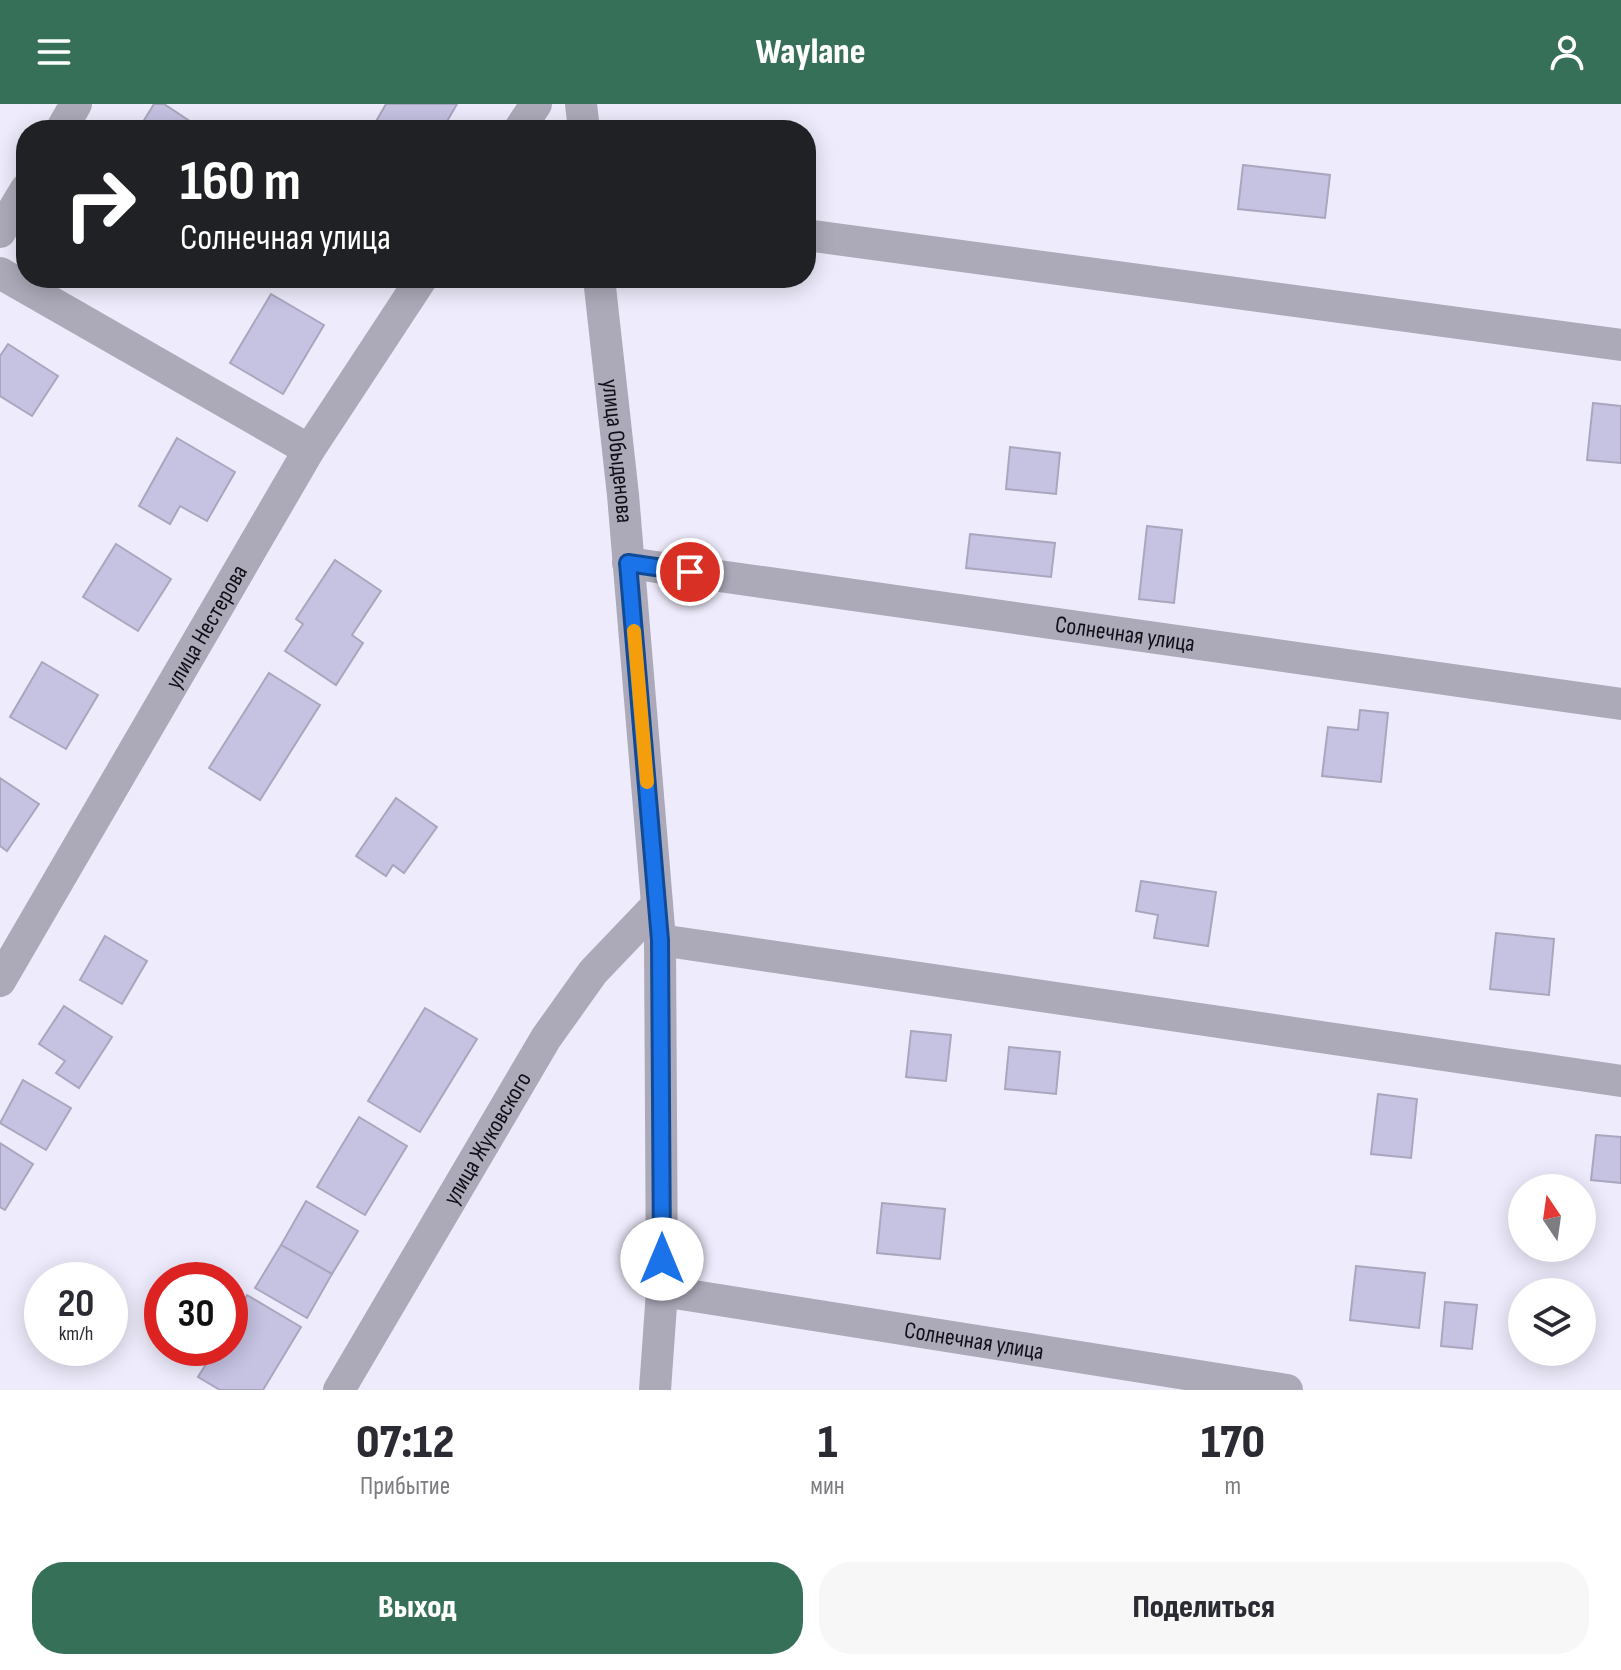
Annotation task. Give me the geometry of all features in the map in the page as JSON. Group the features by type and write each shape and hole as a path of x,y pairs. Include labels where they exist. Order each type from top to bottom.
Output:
{"street":[{"path":"0,232 16,206"},
{"path":"816,236 1621,345"},
{"path":"26,288 309,450"},
{"name":"улица Нестерова","path":"0,981 309,450 415,288"},
{"name":"улица Обыденова","path":"600,288 628,563 660,940 662,1291 655,1390"},
{"name":"Солнечная улица","path":"628,563 1621,704"},
{"name":"улица Жуковского","path":"339,1390 546,1038 593,972 657,905"},
{"path":"660,940 1621,1081"},
{"name":"Солнечная улица","path":"662,1291 1287,1390"}],"building":[{"path":"154,104 164,104 188,120 144,120"},
{"path":"386,104 457,104 448,120 377,120"},
{"path":"1243,165 1330,175 1325,218 1238,209"},
{"path":"271,294 324,325 283,394 230,363"},
{"path":"8,344 58,376 32,416 0,396 0,356"},
{"path":"1593,403 1621,406 1621,463 1587,460"},
{"path":"177,438 235,472 207,521 180,506 170,524 139,506"},
{"path":"1010,447 1060,453 1056,494 1006,489"},
{"path":"1147,526 1182,530 1174,603 1139,599"},
{"path":"970,534 1055,543 1051,577 966,568"},
{"path":"116,544 171,579 138,631 83,597"},
{"path":"335,560 381,591 352,635 363,643 336,685 285,651 303,624 296,619"},
{"path":"42,662 98,695 66,749 10,717"},
{"path":"269,673 320,705 260,800 209,768"},
{"path":"1360,710 1388,713 1381,782 1322,776 1328,727 1358,730"},
{"path":"0,778 39,804 7,851 0,846"},
{"path":"396,798 437,827 404,873 393,865 386,876 356,856"},
{"path":"1141,881 1216,892 1208,946 1154,938 1158,915 1136,911"},
{"path":"1496,933 1554,939 1549,995 1490,989"},
{"path":"105,936 147,961 122,1004 80,980"},
{"path":"64,1006 112,1037 79,1088 56,1073 65,1061 39,1044"},
{"path":"425,1008 477,1039 420,1132 368,1101"},
{"path":"911,1031 951,1035 946,1081 906,1077"},
{"path":"1009,1047 1060,1052 1056,1094 1005,1089"},
{"path":"23,1080 71,1108 46,1150 0,1123"},
{"path":"1378,1094 1417,1099 1411,1158 1371,1154"},
{"path":"359,1117 407,1146 365,1215 317,1187"},
{"path":"1596,1135 1621,1137 1621,1183 1596,1180 1596,1174 1592,1174"},
{"path":"0,1143 33,1164 5,1210 0,1207"},
{"path":"306,1201 358,1231 332,1274 281,1245"},
{"path":"882,1203 945,1209 940,1259 877,1253"},
{"path":"281,1245 332,1274 307,1318 255,1288"},
{"path":"1356,1266 1425,1273 1419,1328 1350,1320"},
{"path":"248,1296 301,1327 263,1390 220,1390 198,1377 205,1366 248,1366"},
{"path":"1445,1302 1477,1305 1472,1349 1441,1346"}],"slow traffic":[{"path":"634,631 647,782"}],"route":[{"path":"662,1259 660,940 628,563 690,572"}]}
